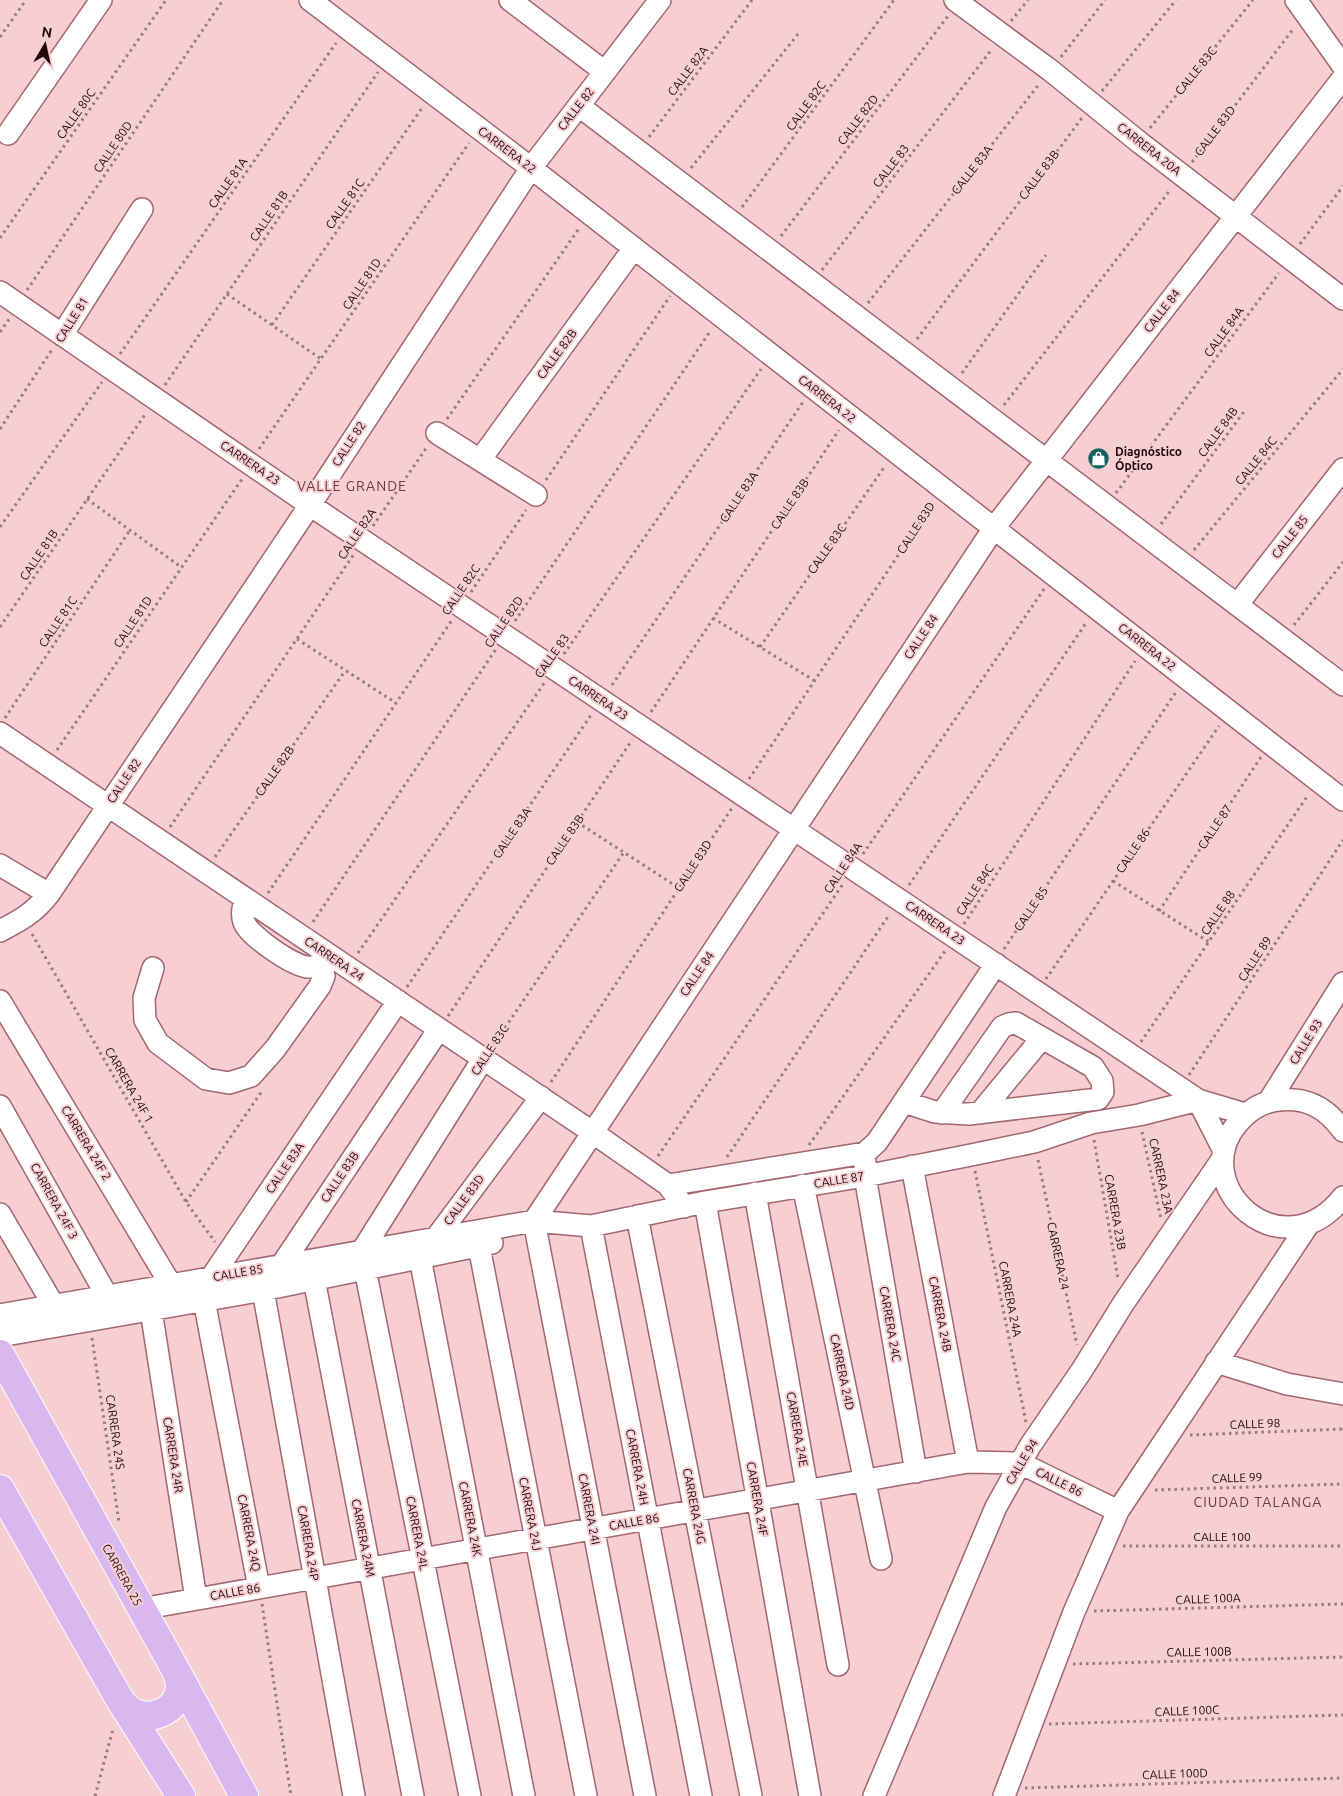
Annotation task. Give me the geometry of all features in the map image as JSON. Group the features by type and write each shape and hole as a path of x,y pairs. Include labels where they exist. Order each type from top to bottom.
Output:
{"main road":[{"name":"CARRERA 25","path":"0,1354 244,1796"},
{"path":"4,1502 120,1700 181,1796"},
{"path":"120,1700 132,1712 140,1715 150,1716 168,1710 174,1703 180,1685 174,1667"}],"street":[{"path":"8,134 101,0"},
{"name":"CARRERA 22","path":"310,0 531,168 1343,800"},
{"path":"510,0 605,72"},
{"name":"CALLE 82","path":"0,931 24,919 39,907 49,894 310,505 531,168 660,0"},
{"name":"CARRERA 20A","path":"957,1 1050,70 1139,142 1343,299"},
{"path":"1301,6 1343,66"},
{"name":"CALLE 84","path":"535,1228 592,1132 994,528 1343,78"},
{"path":"579,106 1343,685"},
{"name":"CALLE 81","path":"62,335 142,209"},
{"name":"CALLE 82B","path":"480,460 634,248"},
{"name":"CARRERA 23","path":"0,292 111,369 255,457 310,505 1198,1100 1245,1114"},
{"path":"438,432 536,495"},
{"name":"CALLE 85","path":"1237,605 1343,469"},
{"name":"CARRERA 24","path":"0,733 303,938 334,964 398,1002 592,1132 668,1185 684,1207"},
{"path":"0,865 49,894"},
{"path":"252,904 242,912 244,924 255,936 292,963 308,967 334,964"},
{"path":"153,968 144,998 146,1020 158,1043 206,1079 230,1083 250,1076 275,1048 334,964"},
{"path":"668,1185 795,1164 871,1147 904,1102 996,964"},
{"name":"CALLE 93","path":"1269,1101 1343,983"},
{"name":"CARRERA 24F 2","path":"0,1000 171,1285"},
{"name":"CALLE 83A","path":"211,1278 398,1002"},
{"path":"904,1102 942,1113 980,1113 1098,1098 1103,1092 1102,1081 1093,1067 1016,1023 1009,1024 1002,1027 942,1113"},
{"name":"CALLE 83B","path":"281,1266 439,1029"},
{"path":"980,1113 1042,1038"},
{"name":"CALLE 83C","path":"364,1260 484,1059"},
{"name":"CALLE 83D","path":"424,1246 541,1097"},
{"path":"1245,1114 1269,1101 1292,1099 1314,1104 1334,1117 1343,1131"},
{"name":"CARRERA 23","path":"1198,1100 1224,1154"},
{"name":"CALLE 87","path":"477,1239 535,1228 591,1226 705,1202 865,1176 1034,1142 1091,1123 1139,1115 1198,1100"},
{"name":"CARRERA 24F 3","path":"0,1106 107,1296"},
{"name":"CALLE 94","path":"874,1796 996,1507 1025,1454 1224,1154 1232,1131 1245,1114"},
{"name":"CARRERA 24C","path":"871,1147 865,1176 916,1472"},
{"path":"1224,1154 1225,1179 1234,1198 1248,1213 1266,1224 1287,1228 1314,1222 1343,1222"},
{"name":"CARRERA 24B","path":"912,1166 968,1462"},
{"name":"CARRERA 24D","path":"803,1185 881,1559"},
{"name":"CARRERA 24E","path":"755,1193 838,1665"},
{"path":"1005,1792 1074,1612 1118,1511 1216,1362 1314,1222 1334,1209 1343,1197"},
{"name":"CARRERA 24F","path":"705,1202 810,1796"},
{"path":"0,1214 54,1306"},
{"name":"CARRERA 24G","path":"637,1216 751,1796"},
{"name":"CARRERA 24H","path":"591,1226 701,1796"},
{"name":"CARRERA 24I","path":"535,1228 645,1796"},
{"name":"CALLE 85","path":"0,1316 281,1266 364,1260 424,1246 477,1239"},
{"name":"CARRERA 24J","path":"477,1239 586,1796"},
{"name":"CARRERA 24K","path":"424,1246 476,1550 524,1796"},
{"path":"0,1336 264,1290 314,1279 364,1260"},
{"name":"CARRERA 24L","path":"364,1260 470,1796"},
{"name":"CARRERA 24M","path":"314,1279 413,1796"},
{"name":"CARRERA 24P","path":"264,1290 354,1796"},
{"name":"CARRERA 24Q","path":"204,1300 259,1588"},
{"name":"CARRERA 24R","path":"151,1310 196,1599"},
{"path":"1216,1362 1288,1384 1343,1394"},
{"name":"CALLE 86","path":"142,1609 968,1462 1025,1454 1118,1511"}],"path":[{"path":"0,37 26,0"},
{"name":"CALLE 80C","path":"0,238 166,0"},
{"name":"CALLE 80D","path":"19,305 34,279 223,0"},
{"name":"CALLE 82A","path":"639,152 752,0"},
{"name":"CALLE 82C","path":"731,222 894,0"},
{"path":"1002,34 1028,0"},
{"path":"1064,53 1105,0"},
{"name":"CALLE 83B","path":"906,354 1092,103 1176,0"},
{"name":"CALLE 83C","path":"1139,142 1253,0"},
{"name":"CALLE 82D","path":"770,251 957,1"},
{"name":"CALLE 83D","path":"1015,391 1182,174 1301,6"},
{"name":"CALLE 81A","path":"124,347 346,28"},
{"path":"679,182 798,34"},
{"name":"CALLE 81B","path":"166,383 387,58"},
{"name":"CALLE 83","path":"812,283 984,59"},
{"name":"CALLE 83A","path":"857,317 1050,70"},
{"name":"CALLE 81C","path":"272,325 432,93"},
{"name":"CALLE 81D","path":"46,765 479,128"},
{"name":"CALLE 84A","path":"1120,488 1343,186"},
{"name":"CALLE 82A","path":"160,842 363,540 589,213"},
{"path":"951,388 1046,255"},
{"name":"CALLE 82C","path":"252,904 396,703 679,283"},
{"path":"227,294 322,359"},
{"name":"CALLE 82D","path":"303,938 720,316"},
{"name":"CALLE 81","path":"0,429 62,335"},
{"name":"CALLE 83","path":"334,964 555,668 771,355"},
{"path":"0,527 111,369"},
{"name":"CALLE 84C","path":"1183,564 1343,369"},
{"name":"CALLE 83A","path":"398,1002 813,387"},
{"name":"CALLE 84B","path":"1150,539 1246,408"},
{"name":"CALLE 83B","path":"439,1029 849,415"},
{"name":"CALLE 81B","path":"0,627 143,418"},
{"name":"CALLE 83C","path":"760,646 895,451"},
{"name":"CALLE 83D","path":"541,1097 942,488"},
{"path":"87,499 181,566"},
{"name":"CALLE 81C","path":"0,724 130,530"},
{"path":"1283,640 1343,562"},
{"name":"CALLE 84A","path":"648,1171 1054,574"},
{"path":"713,618 816,681"},
{"path":"297,639 396,703"},
{"name":"CALLE 84C","path":"795,1164 955,937 1145,645"},
{"name":"CALLE 82B","path":"205,872 346,670"},
{"name":"CALLE 85","path":"996,964 1186,677"},
{"name":"CALLE 86","path":"1038,992 1229,711"},
{"name":"CALLE 87","path":"1160,910 1270,743"},
{"name":"CALLE 88","path":"1132,1055 1318,780"},
{"path":"577,822 679,888"},
{"name":"CALLE 89","path":"1181,1088 1343,840"},
{"name":"CALLE 83C","path":"484,1059 624,852"},
{"path":"1113,881 1208,942"},
{"name":"CARRERA 24F 1","path":"24,919 186,1202 225,1257"},
{"name":"CARRERA 23A","path":"1139,1115 1166,1241"},
{"name":"CARRERA 23B","path":"1091,1123 1123,1304"},
{"name":"CARRERA 24","path":"1034,1142 1082,1370"},
{"name":"CARRERA 24A","path":"971,1155 1025,1454"},
{"name":"CARRERA 24S","path":"89,1320 120,1528"},
{"name":"CALLE 98","path":"1167,1436 1343,1429"},
{"name":"CALLE 99","path":"1132,1490 1343,1484"},
{"name":"CALLE 100","path":"1102,1546 1343,1546"},
{"name":"CARRERA 24Q","path":"259,1588 291,1796"},
{"name":"CALLE 100A","path":"1074,1612 1343,1604"},
{"name":"CALLE 100B","path":"1055,1664 1343,1657"},
{"path":"95,1796 120,1700"},
{"name":"CALLE 100C","path":"1031,1724 1343,1715"},
{"name":"CALLE 100D","path":"1005,1792 1343,1778"}],"place":[{"name":"Diagnóstico Óptico","path":"1099,459"}],"district":[{"name":"VALLE GRANDE","path":"352,486"},
{"name":"CIUDAD TALANGA","path":"1258,1502"}]}
